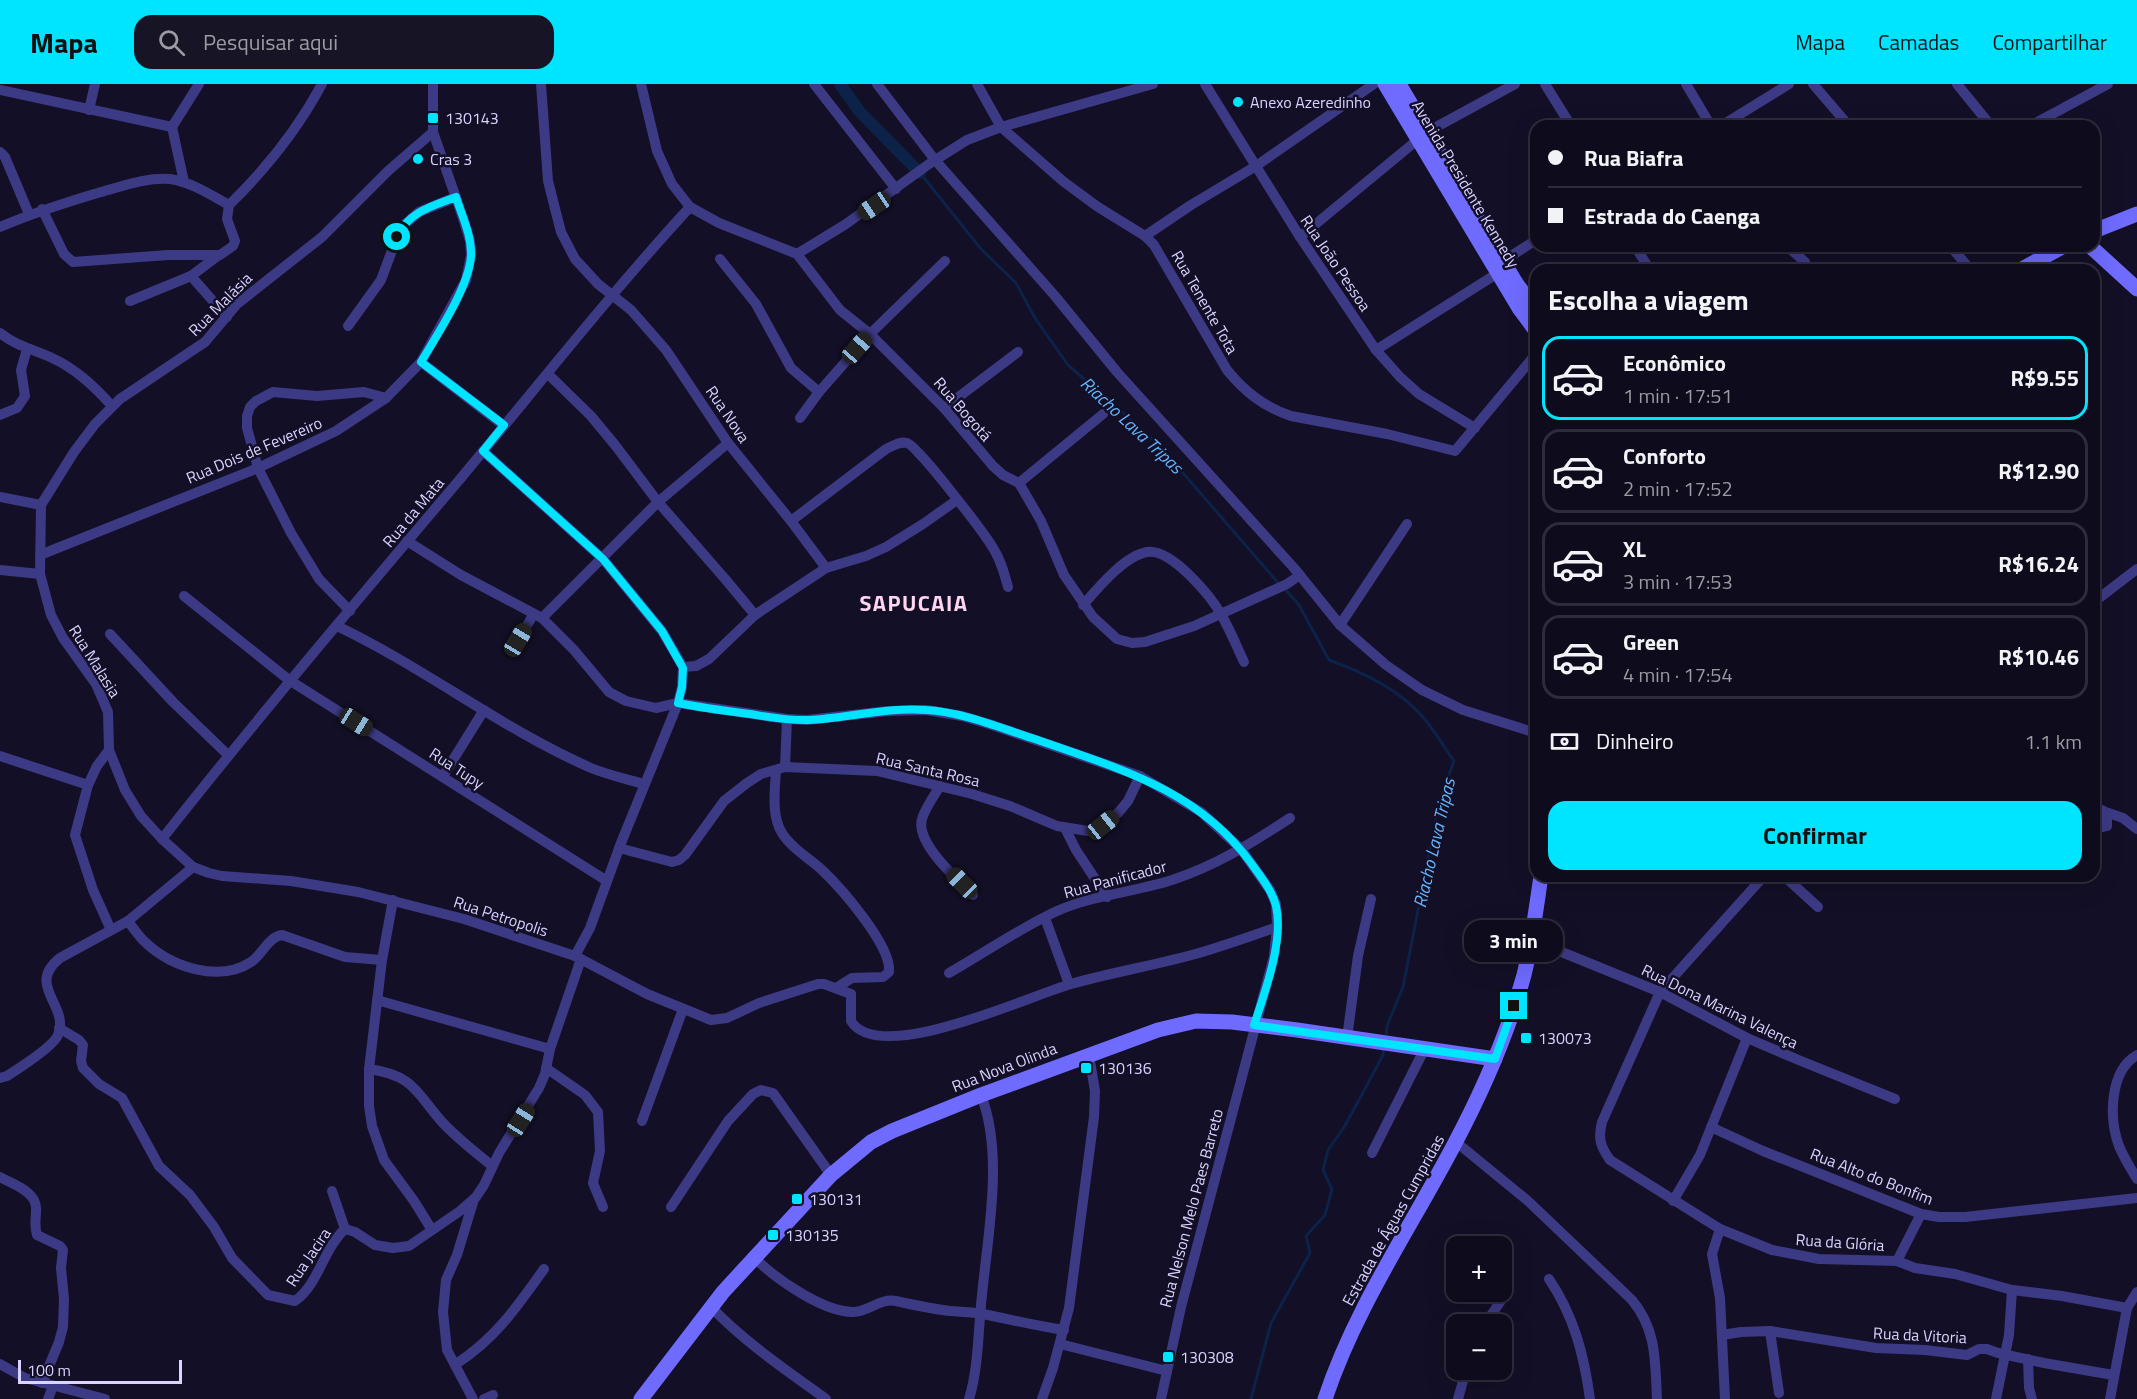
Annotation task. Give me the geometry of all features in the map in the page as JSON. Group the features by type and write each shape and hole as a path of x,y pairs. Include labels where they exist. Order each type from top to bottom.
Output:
{"main road":[{"name":"Avenida Presidente Kennedy","path":"1385,84 1423,136 1501,267 1519,308 1530,323"},
{"name":"Avenida Presidente Kennedy","path":"1399,84 1423,136"},
{"path":"2100,229 2137,214"},
{"path":"2031,264 2053,252"},
{"path":"2097,252 2137,289"},
{"name":"Avenida Presidente Kennedy","path":"1501,267 1530,302"},
{"name":"Estrada de Águas Cumpridas","path":"1325,1399 1356,1324 1456,1142 1495,1059 1523,976 1532,940 1540,882"},
{"name":"Rua Nova Olinda","path":"641,1399 754,1257 831,1175 872,1142 892,1131 981,1095 1158,1030 1187,1022 1212,1021 1254,1025 1495,1059"}],"street":[{"path":"89,110 95,84"},
{"path":"184,182 172,128 199,84"},
{"path":"130,301 191,276 233,246 235,241 227,219 230,205 268,164 297,127 322,84"},
{"name":"Rua Dois de Fevereiro","path":"40,555 258,468 336,431 386,398 421,362 450,311 470,268 470,241 433,132 433,84"},
{"name":"Rua Nova","path":"541,84 548,181 561,232 575,259 598,284 631,310 666,350 728,443 826,568"},
{"path":"640,84 657,151 672,184 690,207 697,213 719,223 797,254 846,224 932,162 967,140 1001,127 1153,84"},
{"path":"814,84 896,189"},
{"path":"877,84 932,162 1055,296 1117,372 1300,575 1340,625 1386,665 1422,690 1463,710 1530,731"},
{"name":"Rua João Pessoa","path":"1205,84 1300,237 1376,350 1419,394 1475,428"},
{"path":"1145,237 1191,205 1256,166 1374,84"},
{"path":"1300,237 1423,136 1515,84"},
{"path":"1545,84 1567,120"},
{"path":"1686,84 1707,120"},
{"path":"1730,120 1789,84"},
{"path":"1813,84 1844,120"},
{"path":"1957,84 1986,120"},
{"path":"2041,120 2108,84"},
{"name":"Rua Tenente Tota","path":"979,86 1001,127 1064,182 1145,237 1160,254 1214,352 1240,386 1257,401 1291,417 1387,435 1455,451 1475,428"},
{"path":"0,90 172,128"},
{"name":"Rua Malásia","path":"41,505 74,452 112,406 132,389 205,342 253,289 322,237 388,171 433,132"},
{"path":"0,152 5,157 30,214"},
{"path":"0,227 42,209 154,179 184,182 230,205"},
{"path":"348,326 381,280 397,237 404,225 419,212 456,197"},
{"name":"Rua da Mata","path":"162,838 289,680 350,611 613,295 690,207"},
{"path":"42,209 64,254 70,261 168,255 219,255"},
{"path":"1376,350 1501,267 1530,245"},
{"path":"1792,252 1803,264"},
{"path":"1955,252 1966,264"},
{"name":"Rua Bogotá","path":"797,254 840,310 870,334 944,408 993,466 1003,475 1019,483 1041,521 1064,575 1093,617 1117,639 1132,643 1145,642 1194,626 1287,584 1300,575"},
{"path":"720,259 756,304 791,368 819,392"},
{"path":"800,418 819,392 870,334 945,261"},
{"path":"191,276 227,316"},
{"path":"0,333 14,344 53,358 70,368 112,406"},
{"path":"0,414 17,408 25,396 21,370 27,349"},
{"path":"944,408 1018,352"},
{"path":"1475,428 1530,361"},
{"path":"421,362 504,425"},
{"path":"548,374 615,445 658,502 754,615"},
{"path":"350,611 328,590 306,560 258,468 247,428 248,416 250,407 266,394 273,392 317,396 355,392 386,398"},
{"path":"1019,483 1103,414"},
{"path":"791,521 886,449 899,442 906,442 917,449 975,520 1001,563 1008,587"},
{"path":"518,640 538,617 603,559 658,502 728,443"},
{"path":"483,451 603,559 662,631 683,668 696,666 709,659 754,615 826,568 866,556 893,543 957,500"},
{"path":"0,497 41,505"},
{"name":"Rua Malasia","path":"41,505 40,574 57,627 96,684 108,712 109,750"},
{"path":"1340,625 1407,524"},
{"path":"407,541 440,563 538,617 574,650 609,692 626,701 656,708 678,703 807,720 888,711 926,710 962,716 988,724 1140,776 1201,812 1241,849 1270,890 1276,904 1278,927 1268,981 1254,1025"},
{"path":"1083,604 1114,572 1137,556 1148,552 1158,553 1171,560 1195,580 1221,614 1244,662"},
{"path":"2100,597 2137,569"},
{"path":"0,570 40,574"},
{"name":"Rua Tupy","path":"184,596 289,680 607,881"},
{"path":"337,626 411,665 484,710 590,767 644,784"},
{"path":"110,634 173,702 228,755"},
{"name":"Rua Jacira","path":"59,1028 83,1045 81,1061 83,1068 99,1084 123,1098 159,1166 190,1195 214,1227 232,1258 268,1295 297,1300 310,1284 329,1249 345,1229 355,1232 375,1245 393,1248 415,1243 474,1199 539,1088 578,958 644,784 678,703 683,668"},
{"path":"444,776 484,710"},
{"path":"787,719 775,811 782,833 842,889 880,943 890,964 889,972 882,978 852,978 836,988"},
{"path":"109,750 96,766 88,785 75,835 93,890 111,930"},
{"name":"Rua Petropolis","path":"109,750 132,802 162,838 193,867 222,876 302,882 393,900 464,919 578,958 647,994 711,1020 718,1020 783,994 818,984 836,988"},
{"path":"0,756 88,785"},
{"name":"Rua Santa Rosa","path":"619,848 665,861 679,860 724,801 761,774 781,769 877,771 1010,806 1065,828 1088,831 1103,825 1128,801 1140,776"},
{"path":"940,786 921,820 921,830 925,842 973,895"},
{"path":"2100,810 2123,818 2137,829"},
{"path":"2100,811 2107,818 2107,826 2100,828"},
{"name":"Rua Panificador","path":"950,973 1045,918 1078,904 1171,880 1206,868 1290,818"},
{"path":"1065,828 1076,850 1107,897"},
{"path":"0,1078 7,1076 50,1046 58,1035 59,1020 46,984 48,970 60,958 128,921 193,867"},
{"name":"Rua da Glória","path":"1759,882 1660,992 1602,1122 1599,1133 1600,1144 1610,1160 1720,1229 1754,1244 1797,1256 1819,1259 1897,1261 1915,1268 1955,1274 2012,1290 2072,1297 2127,1308"},
{"path":"1791,882 1818,907"},
{"path":"1347,1038 1358,956 1371,899"},
{"path":"393,900 377,1000 369,1069 369,1106 380,1152 391,1172 414,1201 432,1230"},
{"path":"1045,918 1069,984"},
{"path":"128,921 148,945 185,966 198,970 224,972 237,969 251,962 272,940 282,935 345,957 382,960"},
{"path":"836,988 852,996 850,1017 857,1029 886,1036 922,1032 964,1023 1069,984 1200,952 1278,927"},
{"name":"Rua Dona Marina Valença","path":"1532,940 1660,992 1747,1038 1895,1099"},
{"path":"377,1000 550,1049"},
{"path":"642,1121 683,1009"},
{"name":"Rua Nelson Melo Paes Barreto","path":"1161,1399 1184,1295 1254,1025"},
{"path":"1673,1201 1700,1155 1747,1038"},
{"path":"1372,1153 1425,1048"},
{"path":"1042,1399 1064,1330 1073,1287 1094,1117 1095,1091 1089,1055"},
{"path":"2137,1055 2124,1065 2117,1078 2114,1108 2119,1144 2137,1179"},
{"path":"546,1068 576,1088 598,1112 600,1151 593,1178 595,1190 603,1207"},
{"path":"369,1069 392,1073 408,1082 451,1131 492,1166"},
{"path":"670,1207 728,1121 753,1094 761,1090 773,1094 831,1175"},
{"path":"969,1399 976,1363 992,1170 987,1112 981,1095"},
{"name":"Rua Alto do Bonfim","path":"1711,1127 1763,1151 1921,1214 1965,1217 2137,1198"},
{"path":"1456,1142 1528,1201 1642,1311 1652,1338 1657,1399"},
{"path":"0,1177 28,1192 35,1200 37,1235 60,1246 63,1250 60,1278 64,1299 63,1327 47,1385 48,1399"},
{"path":"332,1191 345,1229"},
{"path":"473,1399 447,1350 443,1312 445,1285 474,1199"},
{"path":"1897,1261 1921,1214"},
{"path":"1720,1229 1712,1254 1720,1298 1725,1399"},
{"path":"754,1257 767,1271 787,1285 826,1305 845,1311 862,1311 886,1300 940,1310 980,1314 1064,1330"},
{"path":"456,1364 488,1341 516,1309 544,1269"},
{"path":"1549,1280 1566,1306 1572,1321 1590,1399"},
{"path":"1996,1399 2010,1327 2012,1290"},
{"path":"2110,1399 2127,1308 2137,1292"},
{"path":"712,1308 732,1329 764,1355 826,1399"},
{"path":"1770,1331 1779,1393"},
{"name":"Rua da Vitoria","path":"1722,1335 1770,1331 1876,1348 1916,1349 1967,1355 1979,1349 2114,1375"},
{"path":"1060,1344 1167,1371"},
{"path":"2028,1359 2029,1388 2032,1399"},
{"path":"0,1364 25,1378 105,1399"},
{"path":"1458,1399 1463,1380"}],"waterway":[{"path":"840,84 860,112 920,173"},
{"name":"Riacho Lava Tripas","path":"921,174 981,249 1016,283 1035,318 1068,365 1157,443 1280,585"},
{"name":"Riacho Lava Tripas","path":"1285,589 1299,605 1329,660 1370,677 1407,701 1427,722 1454,761 1439,803 1403,987 1387,1026 1386,1037"},
{"name":"Riacho Lava Tripas","path":"1251,1399 1271,1323 1310,1253 1306,1236 1325,1215 1332,1189 1323,1170 1328,1150 1359,1100 1383,1055 1384,1046"}],"place":[{"name":"Anexo Azeredinho","path":"1238,102"},
{"name":"130143","path":"433,118"},
{"name":"Cras 3","path":"418,159"},
{"name":"130073","path":"1526,1038"},
{"name":"130136","path":"1086,1068"},
{"name":"130131","path":"797,1199"},
{"name":"130135","path":"773,1235"},
{"name":"130308","path":"1168,1357"}],"district":[{"name":"SAPUCAIA","path":"914,603"}],"route":[{"path":"397,237 404,225 419,212 456,197 470,241 470,268 436,338 421,362 504,425 483,451 603,559 662,631 683,668 678,703 807,720 888,711 926,710 962,716 988,724 1140,776 1184,801 1217,825 1241,849 1270,890 1276,904 1278,927 1268,981 1254,1025 1495,1059 1514,1006"}]}
